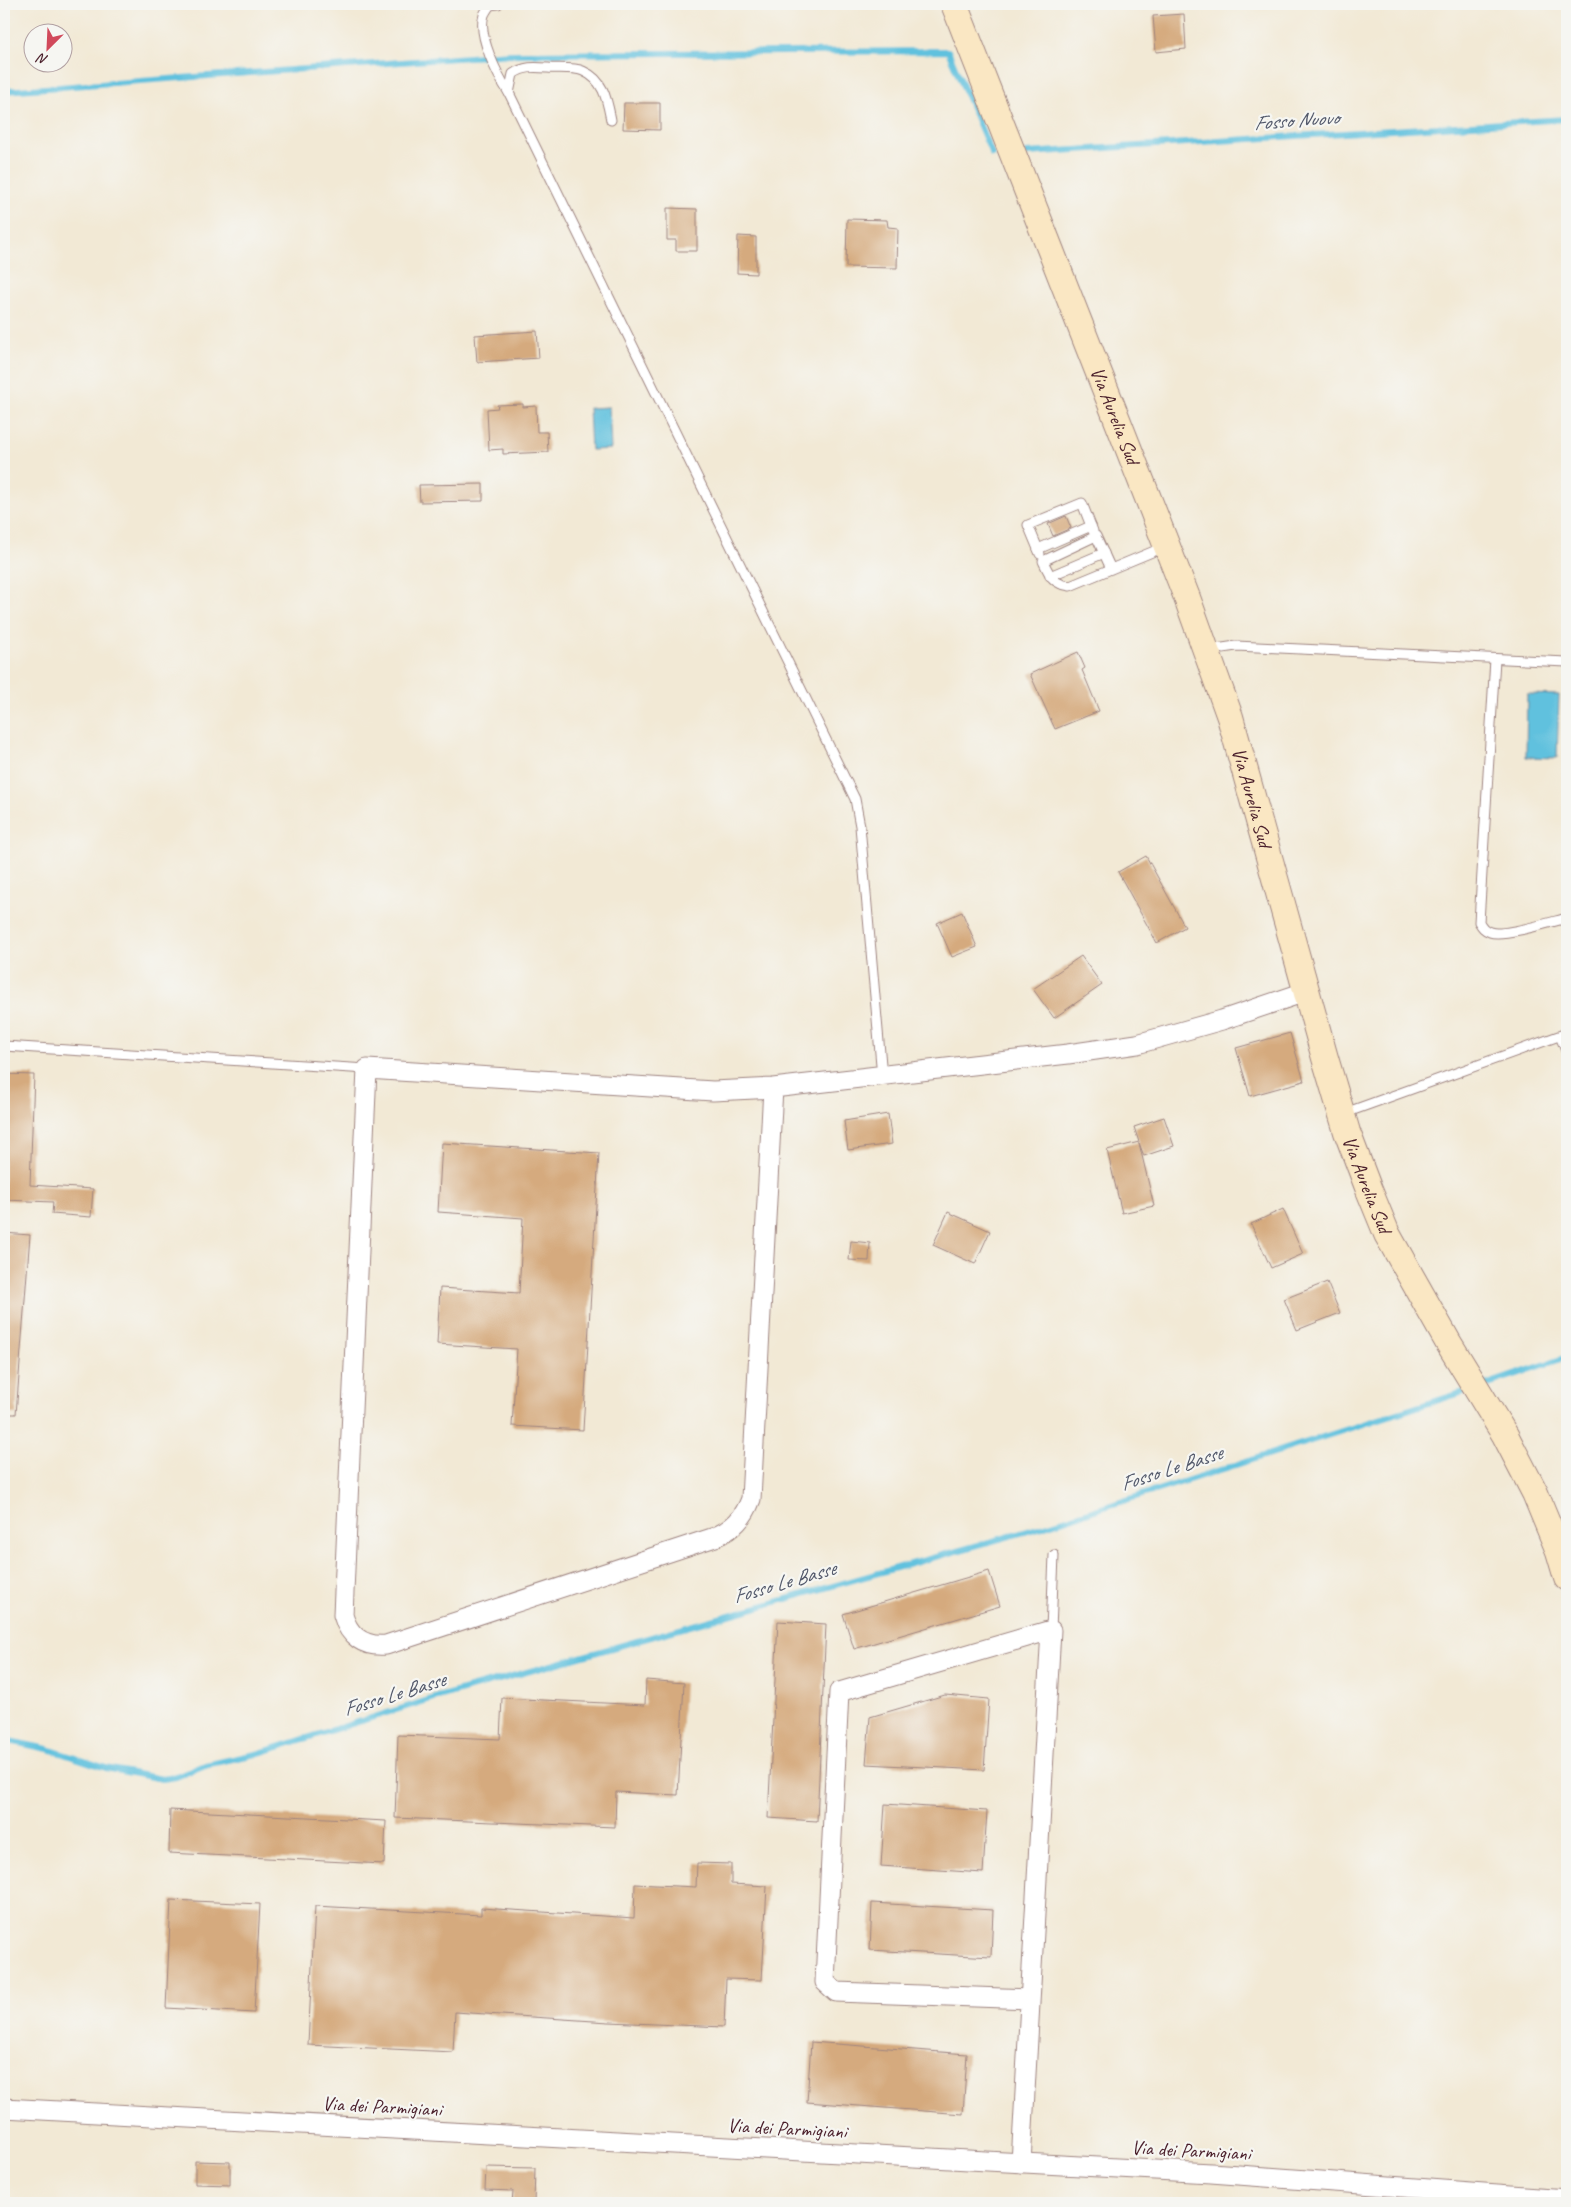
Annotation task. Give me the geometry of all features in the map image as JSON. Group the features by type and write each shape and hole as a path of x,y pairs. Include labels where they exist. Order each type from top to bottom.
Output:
{"main road":[{"name":"Via Aurelia Sud","path":"954,4 1166,546 1230,717 1342,1114 1387,1234 1448,1342 1505,1435 1535,1493 1559,1551 1567,1578"}],"street":[{"path":"773,1088 751,1500 741,1520 715,1537 386,1645 377,1646 358,1640 348,1629 343,1615 367,1070 713,1091 773,1088 1068,1054 1137,1044 1222,1020 1308,991"},
{"path":"1021,2163 1051,1630 839,1692 825,1982 836,1992 1030,1999"},
{"name":"Via dei Parmigiani","path":"4,2108 1211,2173 1567,2199"}],"lane":[{"path":"498,4 490,5 484,15 482,27 492,63 509,93 855,799 860,826 882,1076"},
{"path":"509,93 514,74 520,69 532,67 582,70 599,84 605,92 611,120"},
{"path":"1111,569 1082,503 1028,525 1052,580 1061,585 1070,586 1111,569 1166,546"},
{"path":"1038,549 1091,526"},
{"path":"1043,561 1096,536"},
{"path":"1050,576 1104,553"},
{"path":"1206,651 1236,646 1567,662"},
{"path":"1495,659 1479,922 1482,929 1491,933 1504,933 1567,918"},
{"path":"1342,1114 1564,1034 1567,1053"},
{"path":"4,1046 367,1070"},
{"path":"1051,1630 1054,1556"}],"water":[{"path":"609,407 611,449 591,450 589,408"},
{"path":"1527,694 1559,695 1557,758 1526,757"}],"building":[{"path":"1184,14 1186,49 1156,52 1153,16"},
{"path":"624,103 660,103 660,130 623,129"},
{"path":"667,208 697,209 697,251 676,251 676,240 667,240"},
{"path":"847,219 887,220 888,227 898,228 897,268 846,267"},
{"path":"738,236 756,237 756,274 737,273"},
{"path":"537,331 539,358 477,362 475,335"},
{"path":"523,404 523,407 536,406 537,432 547,432 548,452 503,454 503,449 489,450 487,409 498,408 497,405"},
{"path":"483,484 483,501 420,502 419,485"},
{"path":"1066,516 1071,528 1053,536 1048,524"},
{"path":"1078,652 1085,668 1082,670 1099,711 1055,729 1030,674"},
{"path":"1146,856 1185,927 1157,943 1118,872"},
{"path":"962,912 977,947 952,957 937,923"},
{"path":"1081,956 1102,985 1054,1018 1033,989"},
{"path":"1290,1033 1304,1081 1250,1096 1236,1048"},
{"path":"4,1074 34,1075 30,1185 93,1189 91,1217 52,1214 53,1202 4,1200"},
{"path":"888,1114 892,1144 848,1150 844,1121"},
{"path":"1164,1117 1174,1146 1144,1156 1139,1143 1154,1206 1122,1213 1107,1150 1139,1142 1134,1127"},
{"path":"442,1143 599,1153 583,1430 512,1426 517,1349 437,1344 440,1288 519,1293 523,1218 438,1212"},
{"path":"1283,1209 1303,1254 1271,1268 1251,1224"},
{"path":"948,1212 990,1231 975,1264 933,1245"},
{"path":"4,1233 30,1235 16,1414 4,1414"},
{"path":"851,1241 870,1243 869,1261 849,1260"},
{"path":"1327,1282 1340,1313 1297,1330 1284,1299"},
{"path":"989,1571 1000,1606 854,1649 843,1614"},
{"path":"778,1621 826,1624 817,1821 768,1818"},
{"path":"646,1680 684,1683 678,1795 616,1792 615,1827 395,1818 398,1735 500,1739 502,1698 645,1705"},
{"path":"945,1695 989,1699 984,1770 866,1764 870,1717"},
{"path":"885,1804 987,1811 983,1873 881,1866"},
{"path":"170,1810 386,1821 384,1864 169,1853"},
{"path":"697,1863 731,1864 731,1884 767,1886 762,1980 726,1979 724,2027 455,2012 453,2052 308,2045 315,1906 481,1915 481,1908 634,1918 635,1884 696,1887"},
{"path":"171,1900 260,1904 254,2013 166,2008"},
{"path":"872,1903 993,1910 991,1957 870,1950"},
{"path":"811,2042 967,2054 963,2114 807,2102"},
{"path":"195,2161 230,2162 230,2185 195,2184"},
{"path":"486,2167 535,2168 534,2203 512,2203 513,2191 485,2190"}],"waterway":[{"path":"4,91 511,54 948,51 992,154"},
{"name":"Fosso Nuovo","path":"1027,153 1567,119"},
{"name":"Fosso Le Basse","path":"1482,1386 1567,1357"},
{"name":"Fosso Le Basse","path":"4,1740 48,1749 106,1768 162,1779 176,1777 205,1765 256,1754 438,1697 1042,1527 1470,1390"}]}
